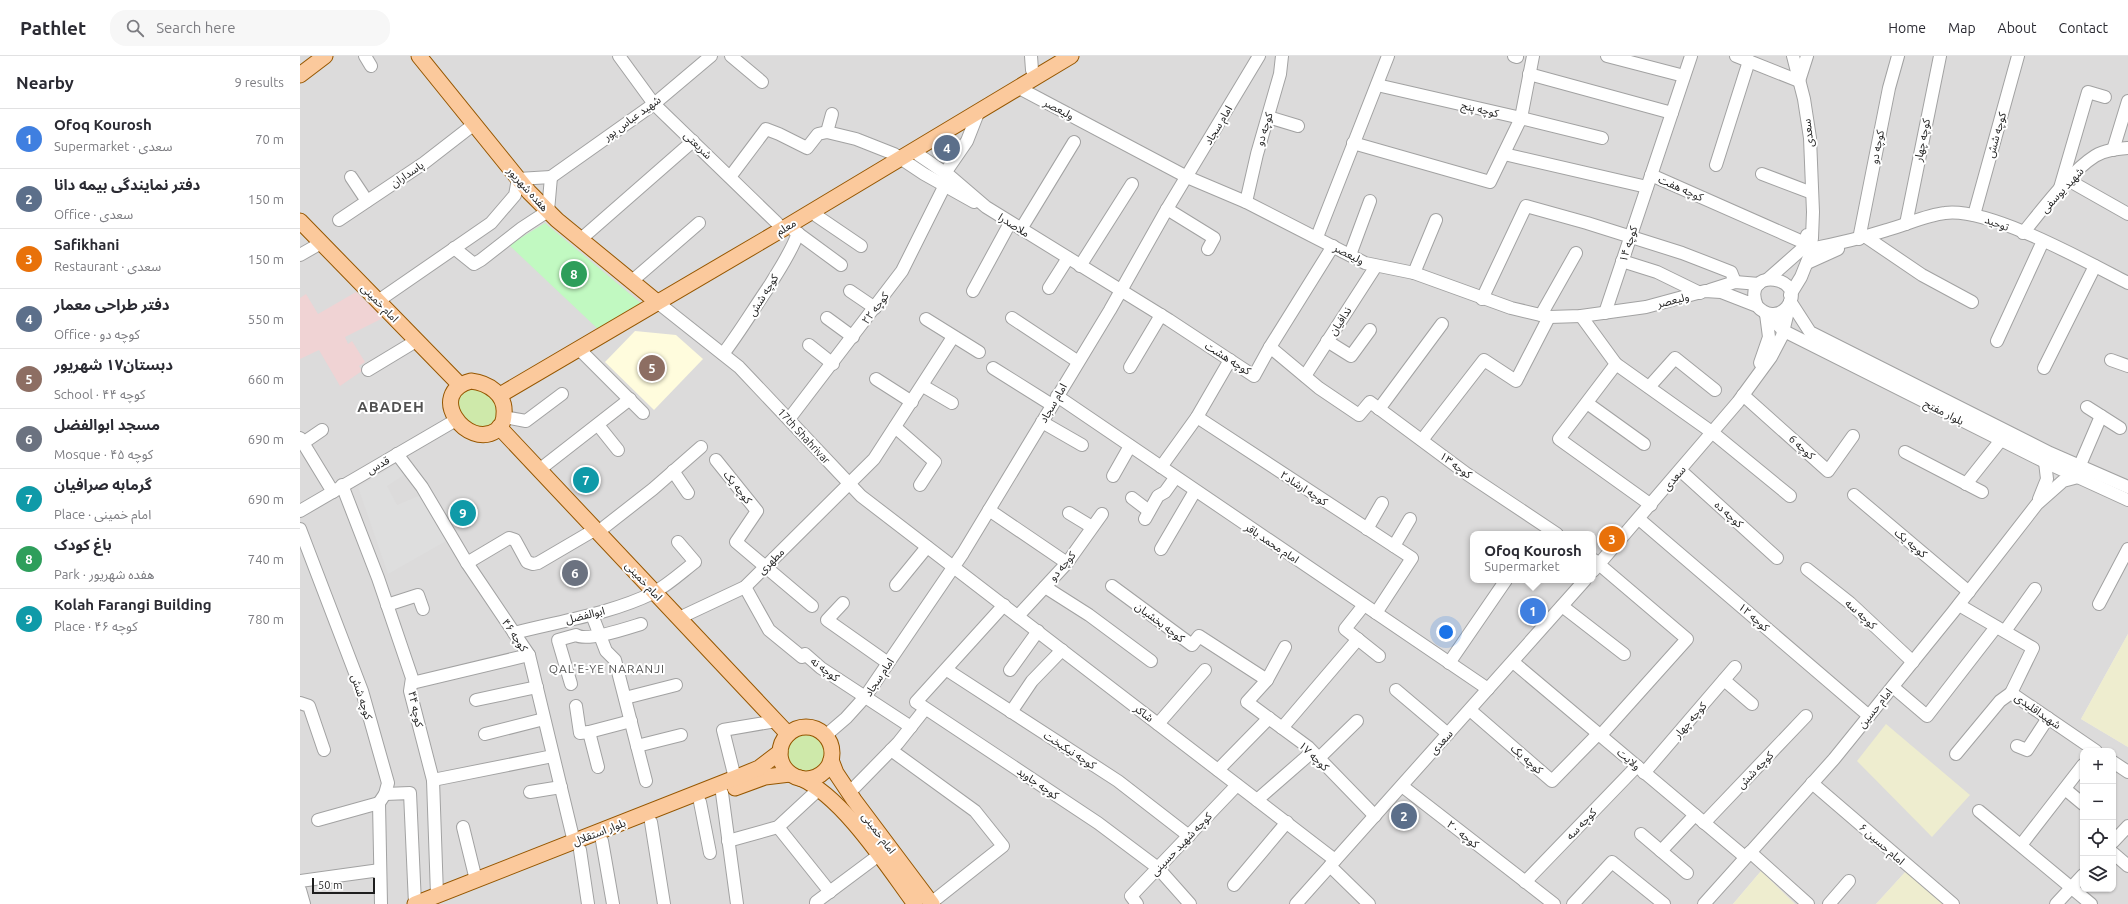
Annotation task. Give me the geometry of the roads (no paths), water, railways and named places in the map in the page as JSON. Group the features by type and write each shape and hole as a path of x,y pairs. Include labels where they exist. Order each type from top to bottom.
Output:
{"main road":[{"path":"300,75 325,56"},
{"name":"هفده شهریور","path":"419,56 518,179 548,211 657,302"},
{"name":"معلم","path":"500,395 657,302 789,230 811,212 1071,56"},
{"name":"امام خمینی","path":"300,221 460,385"},
{"path":"471,381 481,382 500,395 505,411 502,422 493,432 484,434 474,433 465,429 456,420 450,404 452,395 456,388 471,381"},
{"name":"امام خمینی","path":"502,422 539,470 788,734"},
{"path":"799,728 812,728 825,736 830,743 831,760 823,773 816,777 795,776 782,764 780,752 781,745 788,734 799,728"},
{"name":"بلوار استقلال","path":"427,902 577,846 759,768 780,752"},
{"name":"امام خمینی","path":"831,760 836,773 849,793 931,903"},
{"name":"امام خمینی","path":"795,776 819,789 833,800 879,855 916,904"},
{"name":"بلوار استقلال","path":"427,902 476,880 577,846 602,841 765,777 795,776"}],"street":[{"name":"شریعتی","path":"619,56 654,104 777,223 841,265"},
{"name":"شهید عباس پور","path":"551,177 654,104 711,56"},
{"path":"731,56 762,82"},
{"path":"1031,56 1032,70 1036,78"},
{"name":"امام سجاد","path":"825,736 846,718 865,697 953,567 1121,291 1167,209 1259,56"},
{"name":"کوچه دو","path":"1246,202 1257,154 1280,74 1282,56"},
{"path":"1317,237 1388,56"},
{"path":"1353,143 1490,182 1521,118 1533,56"},
{"path":"1606,56 1684,76"},
{"name":"کوچه هفت","path":"1691,56 1651,175 1807,246"},
{"path":"1736,56 1799,81 1807,56"},
{"name":"سعدی","path":"1596,564 1639,519 1713,433 1771,357 1784,330 1790,298 1802,277 1807,263 1807,246 1813,212 1810,138 1793,56"},
{"name":"کوچه دو","path":"1863,238 1889,88 1898,56"},
{"name":"کوچه چهار","path":"1906,224 1940,56"},
{"name":"کوچه شش","path":"1974,214 2018,56"},
{"path":"1716,165 1749,61"},
{"path":"1529,74 1672,113"},
{"name":"کوچه پنج","path":"1376,85 1602,138"},
{"name":"ولیعصر","path":"1019,88 1187,176 1246,202 1350,255 1376,266 1414,273 1482,299 1545,316 1581,316 1646,307 1735,282 1764,282"},
{"path":"2059,191 2088,92 2105,97"},
{"path":"2113,150 2128,101"},
{"path":"945,173 966,141 978,113"},
{"path":"827,132 832,114"},
{"path":"1268,117 1298,126"},
{"name":"پاسداران","path":"339,220 424,163 474,125"},
{"path":"730,177 766,129 780,134 807,148 818,134 827,132 856,139 894,154 906,155 944,187 962,198 986,207"},
{"path":"581,239 693,141"},
{"path":"973,291 1074,142"},
{"name":"شهید یوسفی","path":"2023,233 2068,180 2095,156 2113,150 2128,148"},
{"path":"1504,154 1647,187"},
{"name":"ملاصدرا","path":"906,155 945,173 986,207 1121,291"},
{"path":"1762,174 1812,193"},
{"name":"کوچه ۱۴","path":"1605,313 1651,175"},
{"path":"352,177 367,202"},
{"path":"378,302 454,248 491,224 516,195 518,179 551,177 548,211 474,264 454,248"},
{"path":"2068,180 2128,214"},
{"path":"1080,266 1132,184"},
{"name":"کوچه ۲۲","path":"789,419 833,364 902,272 944,187"},
{"path":"1350,255 1370,201"},
{"path":"1482,299 1526,206 1682,253 1731,272 1735,282"},
{"path":"1167,209 1214,238 1208,249"},
{"path":"811,212 861,246"},
{"name":"توحید","path":"1863,238 1944,213 1961,212 1974,214 2043,241 2128,283"},
{"path":"1414,273 1436,220"},
{"path":"632,281 699,223"},
{"name":"کوچه شش","path":"723,354 743,327 795,242 789,230"},
{"path":"1807,263 1863,238"},
{"path":"1764,282 1781,281 1789,289 1790,298 1784,311 1772,315 1762,310 1754,295 1764,282 1807,246 1863,238 1922,275 1972,302"},
{"path":"1997,341 2043,241"},
{"path":"300,255 321,243"},
{"path":"1333,246 1270,347 1305,376 1359,415 1370,402 1379,409 1442,324"},
{"path":"1422,440 1484,360 1516,381 1545,316 1576,253"},
{"path":"1049,288 1068,258"},
{"path":"1622,262 1658,272 1703,292"},
{"name":"ندافیان","path":"1305,376 1376,266"},
{"path":"2044,368 2095,266"},
{"path":"850,291 875,308"},
{"name":"کوچه هشت","path":"1121,291 1161,315 1254,376 1270,347"},
{"name":"ولیعصر","path":"1703,292 1721,292 1762,310"},
{"name":"بلوار مفتح","path":"1790,298 1810,332 2043,449 2128,500"},
{"name":"17th Shahrivar","path":"657,302 739,368 861,496 953,567"},
{"name":"سعدی","path":"1752,382 1768,344 1762,310"},
{"name":"بلوار مفتح","path":"1762,310 1784,330 2045,462 2128,487"},
{"path":"1130,367 1161,315"},
{"path":"1581,316 1616,364 1713,433 1790,496"},
{"path":"827,318 853,337"},
{"path":"1012,318 1078,361"},
{"path":"926,319 979,352"},
{"path":"1327,341 1351,356 1370,330"},
{"name":"مطهری","path":"679,618 745,587 850,484 874,459 923,386 953,337"},
{"path":"368,370 416,341"},
{"path":"809,345 833,364"},
{"path":"578,348 643,413"},
{"path":"1648,387 1675,358 1715,390"},
{"path":"1161,467 1197,416 1230,360"},
{"path":"2111,360 2128,366"},
{"path":"1616,364 1559,439 1651,505"},
{"path":"993,368 1054,400"},
{"path":"876,380 912,402"},
{"path":"923,386 952,403"},
{"path":"502,422 526,421 562,394"},
{"name":"کوچه 6","path":"1743,395 1828,471 1853,436"},
{"path":"539,470 630,399"},
{"name":"امام محمد باقر","path":"1054,400 1130,446 1175,478 1488,689"},
{"path":"1587,403 1644,444"},
{"path":"2087,407 2120,428"},
{"name":"کوچه ۱۳","path":"1379,409 1467,474 1553,531"},
{"name":"کوچه ارشاد۲","path":"1197,416 1412,558 1376,613"},
{"path":"2037,504 2063,481 2079,471 2101,416"},
{"name":"قدس","path":"300,511 456,420"},
{"path":"1042,422 1082,445"},
{"path":"598,425 618,450"},
{"path":"895,427 935,462 920,485"},
{"path":"322,430 301,441 338,488"},
{"path":"1966,484 2001,440"},
{"path":"1113,476 1130,446"},
{"path":"467,563 503,540 510,538 515,540 527,562 532,564 538,563 597,531 701,447"},
{"path":"1906,452 1982,492"},
{"name":"کوچه ۴۶","path":"397,454 422,487 467,563 529,655 560,787 577,846 588,904"},
{"name":"کوچه یک","path":"716,460 757,511 736,542 765,567"},
{"path":"2037,504 2047,479 2045,462"},
{"path":"673,470 688,493"},
{"name":"کوچه ده","path":"1681,470 1777,558"},
{"path":"1132,498 1147,515 1158,496 1165,492 1175,478"},
{"name":"کوچه ۴۴","path":"338,488 387,605 412,678 410,691 433,780 427,902"},
{"path":"1161,548 1195,491"},
{"name":"کوچه یک","path":"1854,495 1968,592"},
{"path":"1367,529 1382,503"},
{"name":"امام حسین","path":"1704,904 1747,854 1812,783 1869,716 2037,504"},
{"path":"989,510 1066,563"},
{"path":"1069,513 1092,527"},
{"name":"کوچه دو","path":"1018,616 1066,563 1102,514"},
{"path":"1394,546 1410,519"},
{"name":"کوچه ۱۲","path":"1639,519 1869,716"},
{"name":"کوچه شش","path":"300,529 362,691 388,783 382,798 380,870 382,904"},
{"name":"ابوالفضل","path":"514,633 620,606 655,592 695,562 678,542"},
{"path":"896,585 927,547"},
{"path":"2099,604 2128,549"},
{"path":"1596,566 1687,639 1599,735"},
{"path":"765,567 812,606"},
{"name":"شاکر","path":"953,567 1286,822 1333,863"},
{"name":"کوچه سه","path":"1807,569 1850,602 1913,662"},
{"path":"1449,663 1504,583"},
{"name":"سعدی","path":"1296,904 1582,583"},
{"path":"1045,586 1090,615 1151,661"},
{"name":"کوچه بخشیان","path":"1112,586 1192,645 1199,636 1219,651 1267,680"},
{"name":"کوچه نه","path":"745,587 769,630 802,657 805,654 821,668 865,697"},
{"path":"1893,687 1927,716 2000,629 2036,589"},
{"path":"387,605 418,595 424,609"},
{"path":"843,603 827,620 888,663"},
{"name":"شهیداقلیدی","path":"1959,604 2033,648 2011,693 2091,748"},
{"path":"849,793 892,750 911,727 920,706 946,670 1004,605"},
{"path":"1364,605 1346,629 1379,656"},
{"path":"1562,606 1624,654"},
{"path":"592,614 606,651 615,660 646,782"},
{"path":"572,684 558,640 576,635 579,637 600,635 641,624"},
{"path":"1010,670 1038,631"},
{"path":"1282,728 1358,639"},
{"path":"1267,680 1285,647"},
{"path":"1012,712 1032,681 1062,650"},
{"path":"412,682 529,655"},
{"name":"ولایت","path":"1512,662 1699,819 1747,854 1808,904"},
{"name":"کوچه چهار","path":"1640,769 1735,667"},
{"name":"کوچه نیکبخت","path":"946,670 1118,781 1188,836"},
{"path":"1158,724 1205,670"},
{"name":"کوچه ۱۷","path":"1267,680 1247,702 1315,755 1375,816"},
{"path":"1724,680 1752,704"},
{"path":"625,698 676,684"},
{"path":"476,700 537,687"},
{"path":"1396,690 1448,734"},
{"path":"1956,754 2000,701 2011,693"},
{"path":"865,697 911,727"},
{"path":"300,703 310,706 324,750"},
{"path":"576,706 580,733 631,721"},
{"name":"کوچه جاوید","path":"920,706 967,735 1098,823 1158,868 1190,904"},
{"name":"کوچه یک","path":"1470,710 1552,782 1599,735"},
{"name":"کوچه شش","path":"1699,819 1806,716"},
{"path":"1218,770 1269,718"},
{"path":"2017,746 2027,750 2048,718"},
{"path":"485,734 544,719"},
{"path":"1257,800 1357,720"},
{"path":"735,778 723,730 776,721"},
{"path":"589,732 598,767"},
{"path":"637,746 681,735"},
{"path":"892,750 974,812 1004,846 931,903"},
{"path":"433,780 553,756"},
{"path":"2116,764 2128,772"},
{"name":"کوچه سه","path":"1525,882 1640,769"},
{"path":"2021,845 2080,769"},
{"name":"امام حسین ۶","path":"1812,783 1953,904"},
{"name":"کوچه شهید حسینی","path":"1137,904 1131,896 1237,784"},
{"name":"کوچه ۲۰","path":"1402,786 1554,904"},
{"path":"530,792 560,787"},
{"path":"728,841 778,827 819,789"},
{"path":"2065,789 2080,802"},
{"path":"318,820 382,798 410,793 427,902"},
{"path":"722,794 737,904"},
{"path":"700,802 710,853"},
{"path":"1979,811 2091,904"},
{"path":"1661,851 1699,819"},
{"path":"651,822 664,904"},
{"path":"1234,885 1286,822"},
{"path":"2116,839 2128,826"},
{"path":"463,827 476,880"},
{"path":"778,827 830,892"},
{"path":"1641,834 1687,873"},
{"path":"602,841 613,904"},
{"path":"816,904 816,902 879,855"},
{"path":"2116,856 2128,866"},
{"path":"1573,904 1612,862 1664,904"},
{"path":"1333,863 1370,904"},
{"path":"300,881 380,870"},
{"path":"2056,904 2080,878"},
{"path":"1829,904 1849,881"},
{"path":"300,890 304,904"}],"place":[{"name":"دفتر طراحی معمار","path":"947,148"},
{"name":"باغ کودک","path":"574,274"},
{"name":"دبستان۱۷ شهریور","path":"652,368"},
{"name":"گرمابه صرافیان","path":"586,480"},
{"name":"Kolah Farangi Building","path":"463,513"},
{"name":"Safikhani","path":"1612,539"},
{"name":"مسجد ابوالفضل","path":"575,573"},
{"name":"Ofoq Kourosh","path":"1533,611"},
{"name":"دفتر نمایندگی بیمه دانا","path":"1404,816"}],"district":[{"name":"ABADEH","path":"391,406"},
{"name":"QAL'E-YE NARANJI","path":"607,668"}]}
